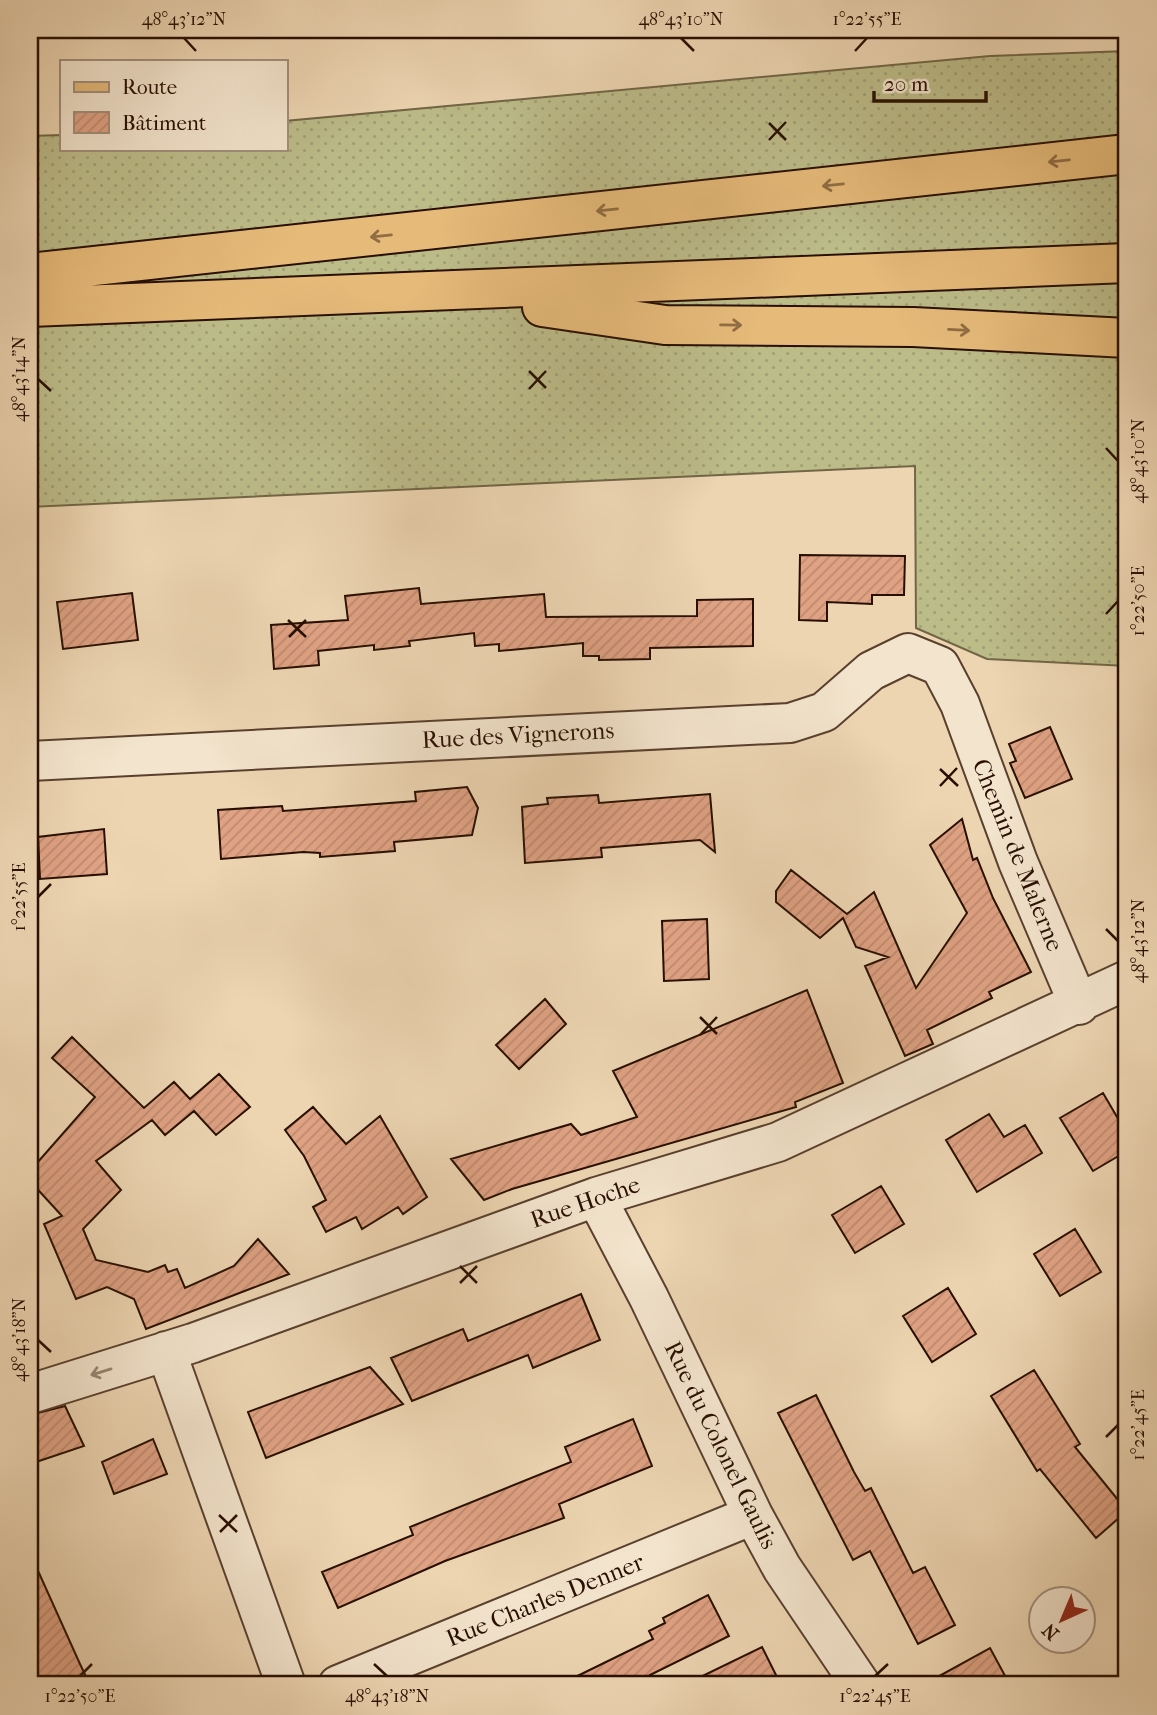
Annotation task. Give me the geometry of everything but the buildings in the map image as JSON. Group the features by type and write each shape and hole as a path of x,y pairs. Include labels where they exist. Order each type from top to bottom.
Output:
{"main road":[{"path":"30,273 1127,154"},
{"path":"30,307 1127,263"},
{"path":"30,327 1127,285"},
{"path":"542,307 666,325 913,327 1127,338"}],"street":[{"name":"Rue des Vignerons","path":"30,761 790,723 824,712 871,671 908,653 940,666 960,704"},
{"name":"Chemin de Malerne","path":"960,704 1018,862 1079,1005"},
{"name":"Rue Hoche","path":"30,1394 166,1351 596,1197 778,1142 1079,1005 1127,980"},
{"name":"Rue du Colonel Gaulis","path":"596,1197 649,1298 753,1514 782,1568 861,1685"},
{"path":"166,1351 286,1685"},
{"name":"Rue Charles Denner","path":"338,1685 753,1514"}],"green space":[{"path":"1127,51 1127,666 987,659 916,628 915,466 30,507 30,136 60,135 60,150 287,150 287,121 990,56"}]}
